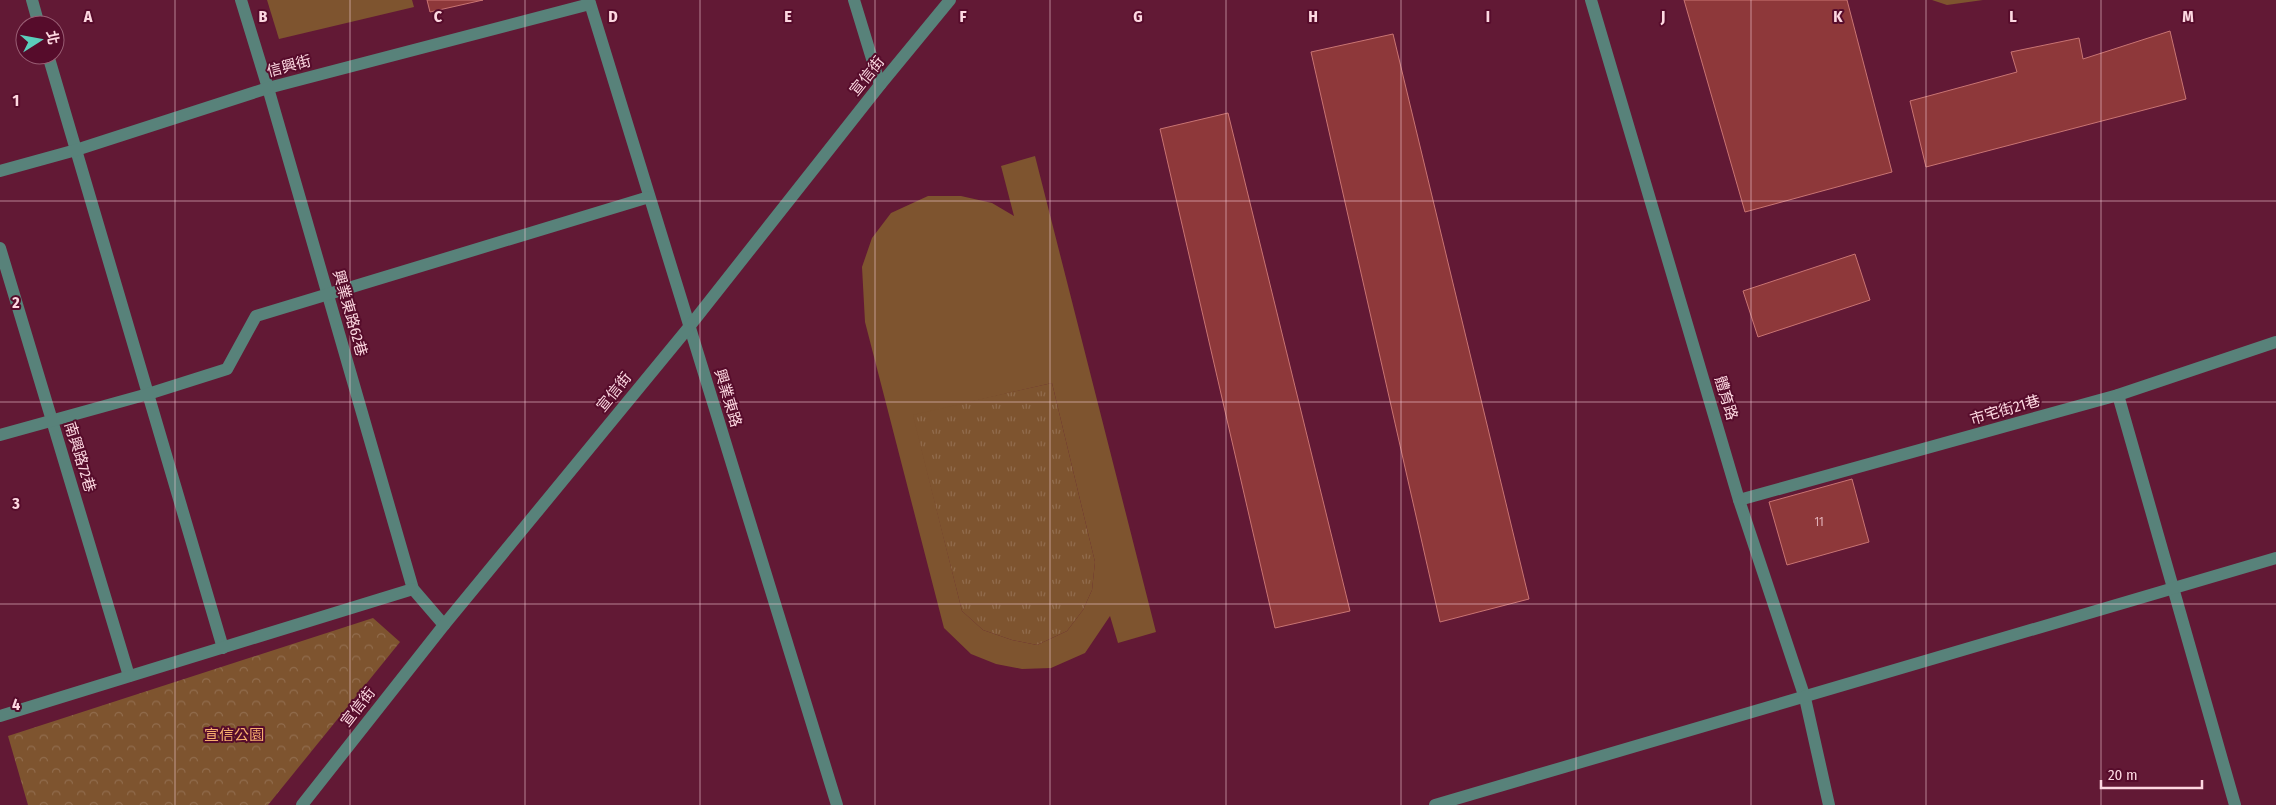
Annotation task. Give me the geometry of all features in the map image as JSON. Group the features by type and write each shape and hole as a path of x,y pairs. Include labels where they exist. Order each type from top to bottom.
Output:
{"street":[{"path":"32,0 36,15"},
{"name":"興業東路62巷","path":"240,0 268,88 413,589 444,625"},
{"path":"854,0 880,85"},
{"name":"宣信街","path":"302,805 444,625 689,327 880,85 950,0"},
{"name":"體育路","path":"1591,0 1739,500 1804,698 1829,805"},
{"name":"信興街","path":"0,171 76,150 268,88 590,2"},
{"name":"興業東路","path":"590,2 837,805"},
{"path":"51,65 223,648"},
{"path":"0,435 148,394 227,369 256,316 650,197"},
{"name":"南興路72巷","path":"0,248 129,676"},
{"name":"市宅街21巷","path":"1739,500 2118,395 2276,342"},
{"path":"2118,395 2235,805"},
{"path":"1435,805 2276,558"},
{"path":"0,716 413,589"}],"green space":[{"path":"267,0 412,0 414,7 279,39"},
{"path":"1932,0 1983,0 1947,5"},
{"path":"1035,156 1156,632 1118,643 1110,616 1085,653 1051,668 1022,669 996,664 971,654 944,628 865,322 862,267 872,238 891,213 928,196 961,196 992,203 1014,216 1001,166","holes":["1052,383 1095,562 1092,590 1083,610 1067,631 1037,645 1012,640 983,630 962,611 913,415"]},
{"path":"1052,383 1095,562 1092,590 1083,610 1067,631 1037,645 1012,640 983,630 962,611 912,414"},
{"name":"宣信公園","path":"373,618 400,642 268,805 28,805 8,736"}],"building":[{"path":"427,0 483,0 430,12"},
{"path":"1684,0 1847,0 1892,172 1745,212"},
{"path":"2170,31 2186,99 1926,167 1910,101 2017,72 2011,52 2079,38 2083,59"},
{"path":"1393,34 1529,599 1440,622 1311,52"},
{"path":"1228,113 1350,611 1275,628 1160,129"},
{"path":"1855,254 1870,300 1758,337 1743,291"},
{"path":"1852,479 1869,542 1787,565 1769,502"}]}
